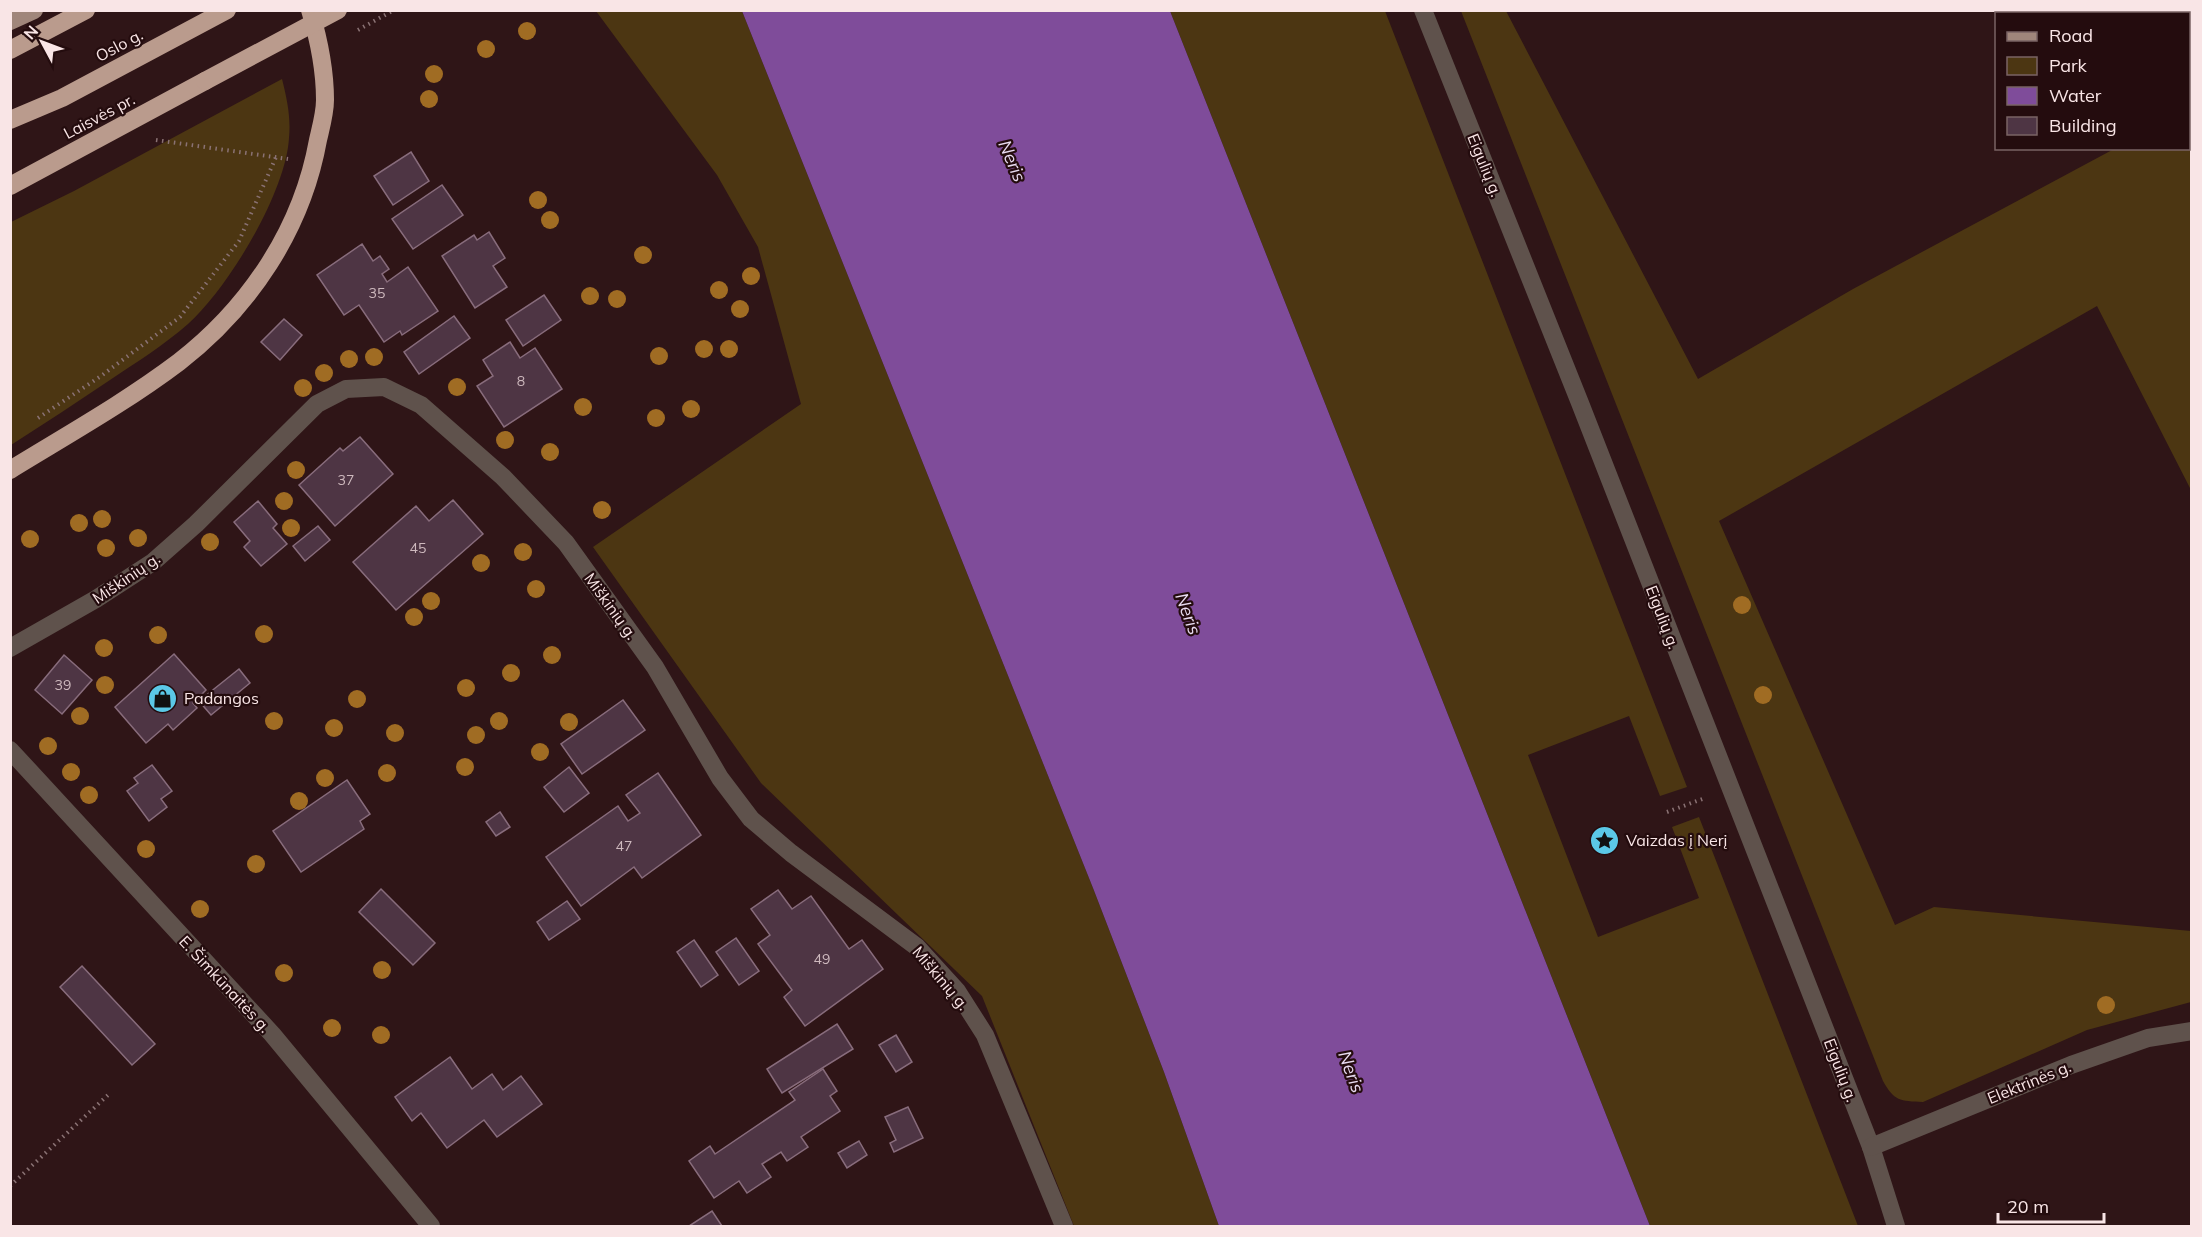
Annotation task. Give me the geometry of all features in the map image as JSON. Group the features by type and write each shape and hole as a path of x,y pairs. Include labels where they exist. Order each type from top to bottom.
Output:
{"highway":[{"path":"10,50 86,10"},
{"name":"Oslo g.","path":"10,120 62,98 227,10"},
{"path":"10,470 138,391 179,361 210,335 240,304 263,273 297,213 314,163 325,102 321,47 310,10"},
{"name":"Laisvės pr.","path":"10,186 338,10"},
{"path":"10,132 62,98"}],"main road":[{"path":"10,21 34,10"}],"street":[{"name":"Eigulių g.","path":"1423,10 1871,1148 1896,1227"},
{"name":"Miškinių g.","path":"10,648 96,599 153,561 196,524 317,404 346,390 384,387 421,405 503,477 566,543 655,667 720,778 751,819 791,853 917,946 957,991 985,1035 1064,1227"},
{"name":"E. Šimkūnaitės g.","path":"10,750 272,1034 431,1227"},
{"name":"Elektrinės g.","path":"1871,1148 2071,1065 2148,1038 2192,1031"}],"path":[{"path":"28,424 101,376 180,317 239,242 276,157 152,140"},
{"path":"1666,812 1730,788"},
{"path":"10,1186 108,1095"}],"green space":[{"path":"596,11 742,11 1093,888 1164,1072 1219,1226 1074,1226 982,996 761,783 593,547 801,404 758,247 717,175"},
{"path":"1170,11 1385,11 1687,787 1660,796 1629,716 1528,755 1598,937 1699,898 1672,827 1699,817 1858,1226 1650,1226"},
{"path":"1461,11 1506,11 1698,379 1853,289 2112,150 2190,150 2191,107 2191,490 2097,306 1719,521 1895,925 1934,907 2191,931 2191,1002 2087,1030 1923,1102 1898,1099 1883,1081"},
{"path":"282,79 287,101 289,138 278,185 253,237 221,287 188,324 169,339 11,445 11,222 74,191"}],"water":[{"name":"Neris","path":"742,11 1170,11 1650,1226 1219,1226 1164,1072 1093,888"}],"building":[{"path":"411,152 429,181 393,205 374,176"},
{"path":"442,185 463,215 413,249 392,219"},
{"path":"489,232 505,258 493,266 507,287 475,308 442,256 474,235 477,240"},
{"path":"362,244 373,261 380,256 389,269 382,274 387,282 408,267 438,311 402,335 400,331 384,342 359,305 344,315 317,275"},
{"path":"544,295 561,320 523,346 506,320"},
{"path":"454,316 470,338 419,374 404,352"},
{"path":"284,319 302,335 280,360 261,342"},
{"path":"510,342 520,358 535,348 562,389 504,427 477,386 493,376 483,360"},
{"path":"360,437 393,474 335,526 299,485 340,448 343,451"},
{"path":"453,500 483,534 396,610 353,562 416,506 429,521"},
{"path":"258,501 277,524 273,528 287,544 261,566 244,547 250,541 234,522"},
{"path":"318,526 330,540 305,561 293,546"},
{"path":"174,654 206,690 193,703 197,708 173,730 168,724 146,743 115,707"},
{"path":"64,655 92,680 62,714 35,690"},
{"path":"239,669 250,683 211,715 199,701"},
{"path":"623,700 645,730 582,774 561,744"},
{"path":"152,765 172,791 161,799 167,807 149,821 127,791 138,783 134,778"},
{"path":"569,767 589,793 564,812 544,787"},
{"path":"658,773 701,835 642,878 634,867 581,906 546,857 618,806 628,821 640,813 626,795"},
{"path":"347,780 370,814 360,821 364,829 301,872 273,831"},
{"path":"500,812 510,827 496,836 486,822"},
{"path":"381,889 435,943 413,965 359,912"},
{"path":"778,890 792,909 811,896 849,949 862,940 883,969 805,1026 784,997 792,990 758,944 770,935 751,909"},
{"path":"567,901 580,919 549,940 537,922"},
{"path":"736,938 759,971 739,985 716,952"},
{"path":"694,940 718,975 701,987 677,952"},
{"path":"82,966 155,1044 132,1065 60,987"},
{"path":"837,1024 853,1049 782,1093 767,1069"},
{"path":"896,1035 912,1062 896,1072 879,1045"},
{"path":"450,1057 472,1089 492,1074 503,1090 521,1076 542,1104 497,1137 484,1120 447,1148 421,1113 412,1121 395,1097"},
{"path":"823,1069 837,1091 830,1096 840,1111 801,1137 808,1147 787,1161 781,1152 762,1164 771,1177 747,1193 739,1181 714,1198 689,1161 710,1146 715,1154 795,1100 789,1092"},
{"path":"908,1107 923,1138 894,1152 890,1143 896,1140 885,1117"},
{"path":"859,1141 867,1155 847,1168 838,1153"},
{"path":"712,1211 722,1226 689,1226"}],"place":[{"name":"Padangos","path":"163,698"},
{"name":"Vaizdas į Nerį","path":"1605,840"}]}
